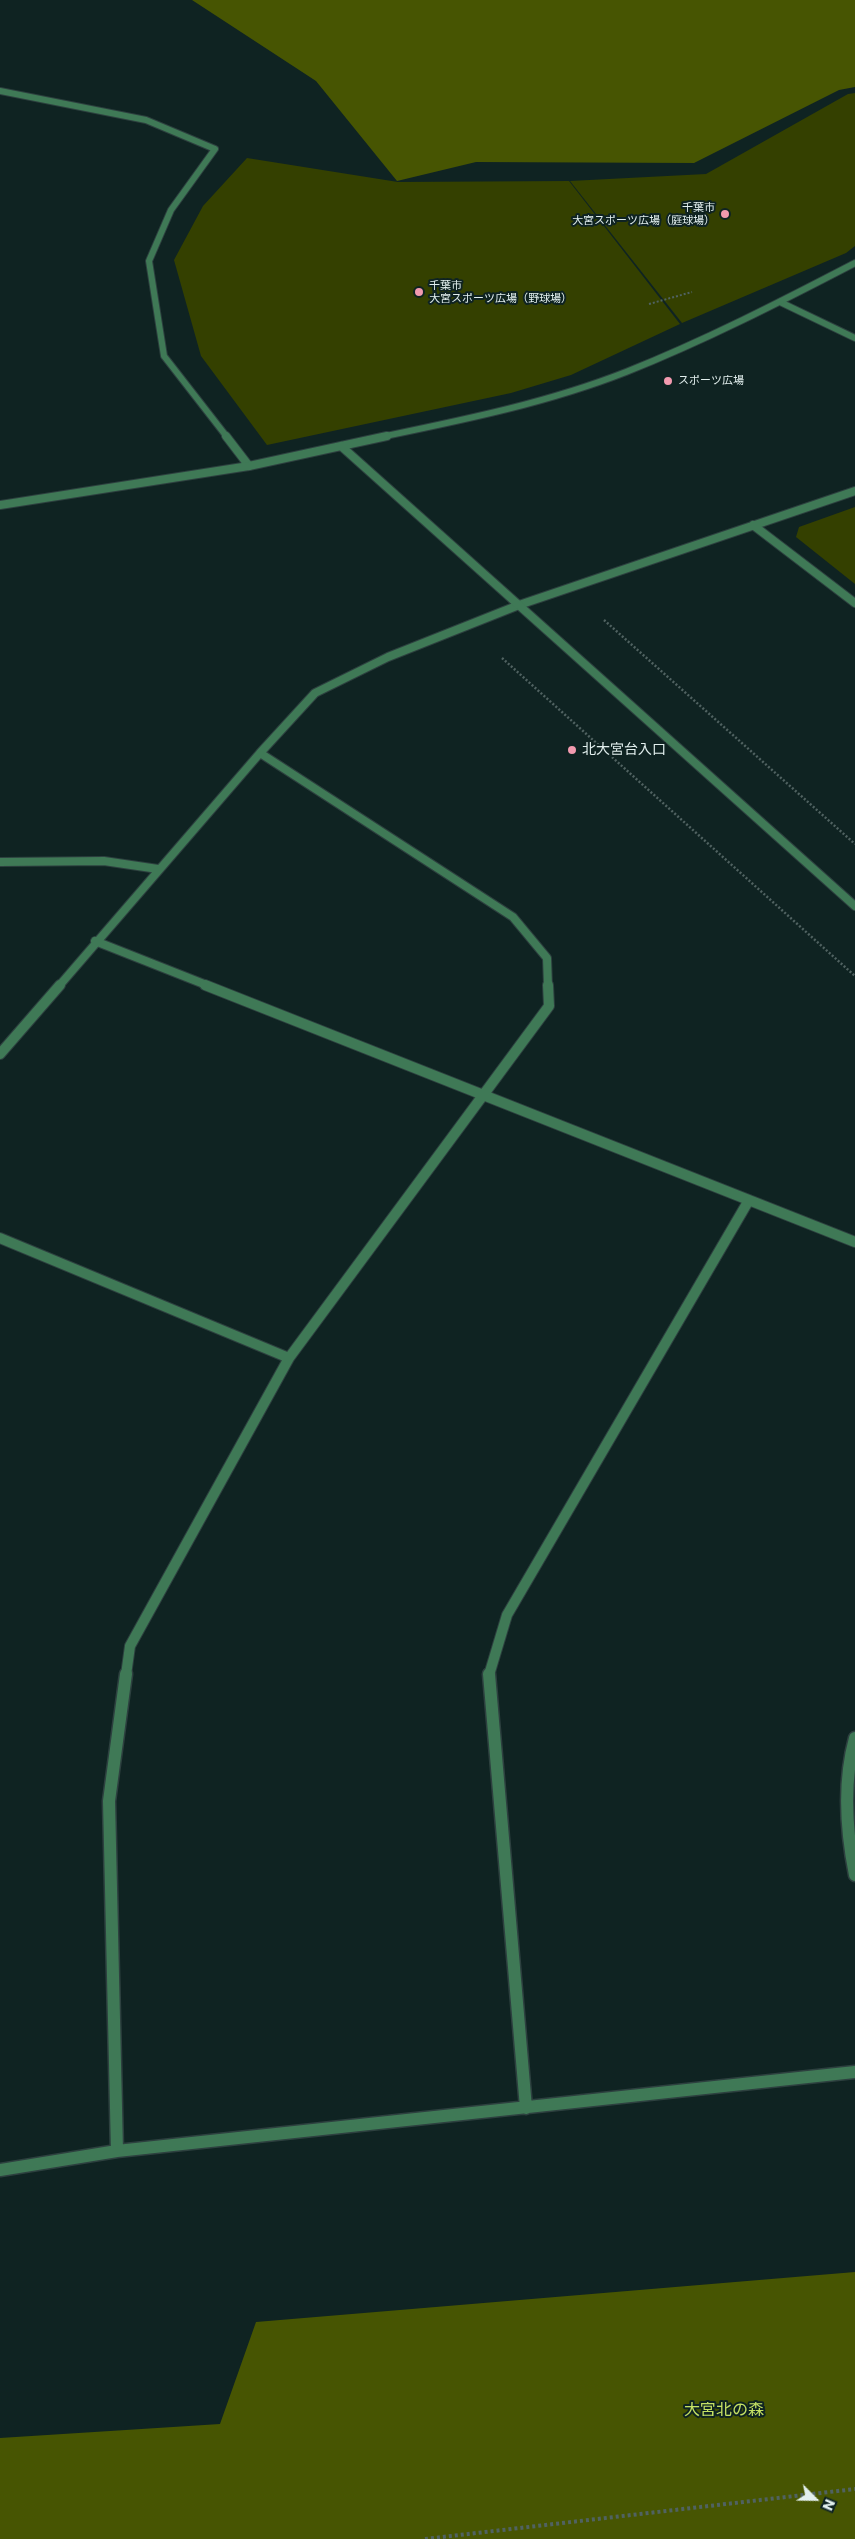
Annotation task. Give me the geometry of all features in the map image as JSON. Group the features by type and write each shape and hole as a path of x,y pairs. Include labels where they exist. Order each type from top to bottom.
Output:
{"street":[{"path":"0,91 146,120 215,149 172,210 150,261 164,356 249,466"},
{"path":"0,505 249,466 502,411 615,375 780,302 855,263"},
{"path":"780,302 855,338"},
{"path":"341,446 855,906"},
{"path":"0,1054 95,941 315,693 388,657 519,605 855,491"},
{"path":"753,525 855,603"},
{"path":"117,2151 109,1801 130,1646 289,1358 549,1006 547,958 513,916 260,754"},
{"path":"0,862 104,861 158,869"},
{"path":"95,941 855,1242"},
{"path":"526,2108 489,1673 507,1615 749,1200"},
{"path":"0,1238 289,1358"},
{"path":"855,1738 849,1756 850,1852 855,1875"},
{"path":"0,2170 117,2151 855,2072"}],"path":[{"path":"649,304 692,292"},
{"path":"602,618 855,844"},
{"path":"496,653 855,976"},
{"path":"424,2539 855,2489"}],"green space":[{"path":"192,0 855,0 855,87 839,90 694,163 476,162 397,181 316,81"},
{"name":"千葉市 大宮スポーツ広場（庭球場）","path":"855,93 855,246 846,253 682,323 570,181 706,174 848,94"},
{"name":"千葉市 大宮スポーツ広場（野球場）","path":"247,158 398,182 569,181 680,324 571,375 511,393 267,445 201,356 174,260 203,206"},
{"path":"855,507 855,584 796,537 799,527"},
{"name":"大宮北の森","path":"855,2272 855,2539 0,2539 0,2438 220,2424 256,2322"}],"place":[{"name":"千葉市 大宮スポーツ広場（庭球場）","path":"725,214"},
{"name":"千葉市 大宮スポーツ広場（野球場）","path":"419,292"},
{"name":"スポーツ広場","path":"668,381"},
{"name":"北大宮台入口","path":"572,750"}]}
